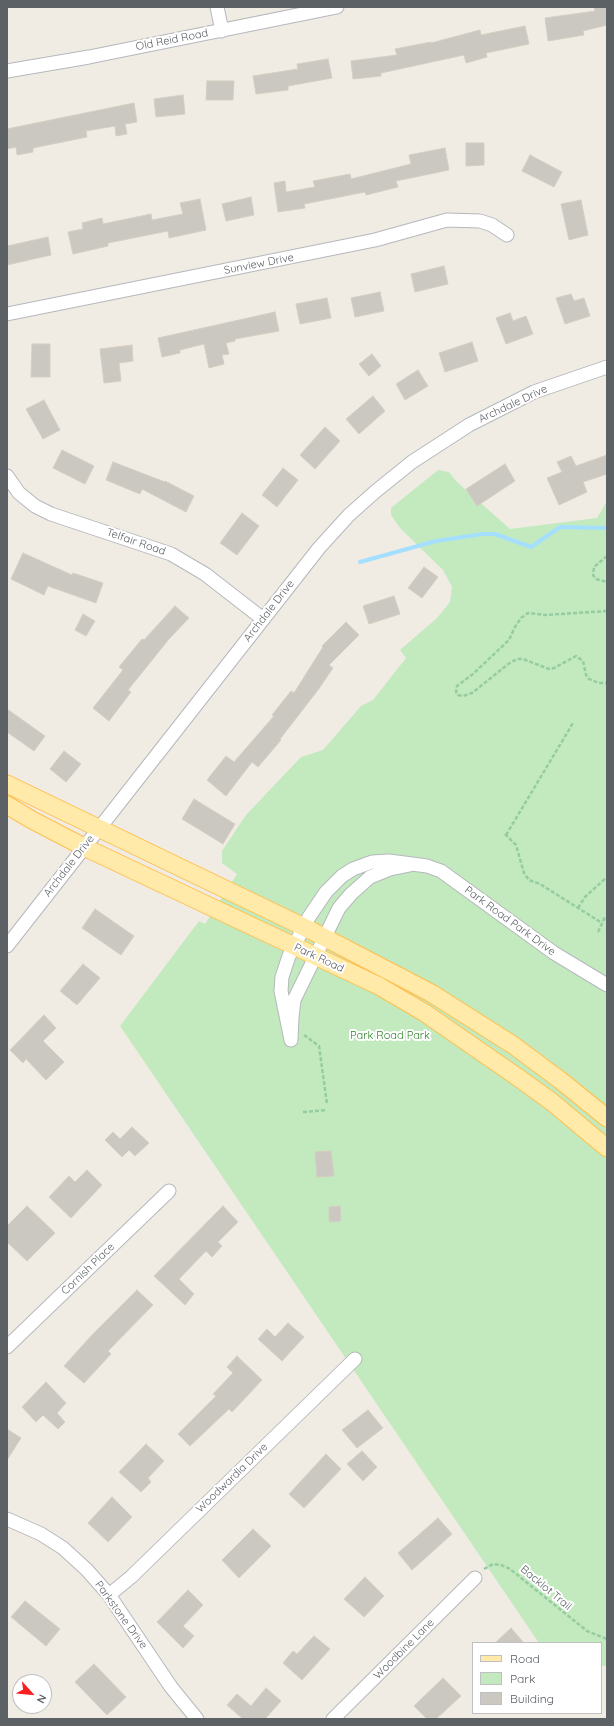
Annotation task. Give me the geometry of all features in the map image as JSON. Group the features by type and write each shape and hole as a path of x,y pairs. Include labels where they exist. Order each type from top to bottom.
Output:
{"main road":[{"name":"Park Road","path":"7,784 303,927 431,994 531,1058 607,1118"},
{"name":"Park Road","path":"7,805 84,847 379,986 424,1014 552,1102 607,1148"}],"street":[{"path":"217,7 222,31"},
{"name":"Old Reid Road","path":"7,71 222,31 337,7"},
{"name":"Sunview Drive","path":"7,314 375,240 447,220 480,221 492,225 507,235"},
{"name":"Archdale Drive","path":"7,946 319,548 350,515 376,491 412,462 448,437 490,413 534,392 607,367"},
{"name":"Telfair Road","path":"7,476 19,493 35,506 51,514 172,554 205,574 263,619"},
{"name":"Park Road Park Drive","path":"410,865 390,869 364,881 343,902 294,1000 292,1040 281,991 285,966 303,927 326,892 342,876 353,869 372,862 380,861 427,866 441,871 554,953 607,985"},
{"name":"Cornish Place","path":"7,1347 169,1191"},
{"name":"Woodwardia Drive","path":"109,1595 131,1577 355,1359"},
{"name":"Parkstone Drive","path":"7,1519 30,1528 63,1548 87,1570 109,1595 172,1687 197,1719"},
{"name":"Woodbine Lane","path":"333,1719 475,1578"}],"path":[{"path":"607,556 594,567 593,574 596,579 607,582"},
{"path":"607,611 545,615 528,613 521,618 515,626 509,640 473,674 457,686 456,692 458,695 463,696 472,693 511,662 523,659 548,669 554,668 576,656 583,661 586,675 589,679 599,683 607,683"},
{"path":"573,723 506,835 516,845 526,877 529,880 540,884 602,923"},
{"path":"578,908 585,897 607,877"},
{"path":"598,932 605,918"},
{"path":"302,1031 304,1036 319,1046 327,1104"},
{"path":"303,1112 327,1110"},
{"name":"Backlot Trail","path":"475,1578 490,1565 497,1564 506,1566 587,1631 607,1639"}],"green space":[{"name":"Park Road Park","path":"438,470 449,472 456,481 510,529 597,518 607,501 607,1666 602,1666 602,1642 538,1642 120,1026 199,921 205,924 237,874 222,863 222,851 246,815 301,757 323,750 361,706 373,700 406,658 400,650 437,618 450,602 452,587 443,570 400,528 391,515 391,508"}],"building":[{"path":"594,7 607,7 607,25 583,31 584,35 548,41 545,18 595,11"},
{"path":"525,26 529,44 486,53 487,57 466,63 464,55 381,73 381,76 353,79 351,61 397,55 395,49 431,43 480,30 481,35"},
{"path":"328,59 332,78 288,86 288,90 256,94 253,76 298,69 297,64"},
{"path":"207,81 234,81 233,100 206,100"},
{"path":"183,95 185,114 156,117 154,99"},
{"path":"134,103 137,122 125,124 127,134 116,136 115,126 86,131 87,137 33,148 33,152 17,155 16,147 7,149 7,129"},
{"path":"466,143 484,143 484,165 466,166"},
{"path":"445,148 449,170 396,181 398,187 366,195 365,192 304,204 305,208 278,212 274,183 285,181 286,192 315,187 313,181 350,174 351,179 411,164 409,155"},
{"path":"530,155 562,172 554,187 522,171"},
{"path":"251,197 254,215 226,221 222,204"},
{"path":"200,199 206,230 169,238 168,231 108,243 108,246 73,254 68,232 83,229 82,223 102,218 103,224 151,214 152,220 183,214 180,203"},
{"path":"581,200 588,235 569,240 561,204"},
{"path":"48,237 51,255 7,265 7,246"},
{"path":"444,266 448,284 415,292 411,274"},
{"path":"380,292 384,311 355,317 351,298"},
{"path":"571,294 574,301 584,298 590,316 565,324 556,298"},
{"path":"327,298 331,318 300,324 296,304"},
{"path":"275,312 279,331 235,339 235,341 226,343 229,354 222,355 224,364 209,368 204,344 180,350 180,353 162,357 158,338"},
{"path":"510,313 513,321 526,316 533,334 506,344 496,318"},
{"path":"472,342 478,361 445,372 439,353"},
{"path":"32,344 50,344 50,377 31,377"},
{"path":"132,345 133,361 119,363 121,381 104,383 100,349"},
{"path":"372,354 381,366 369,376 359,364"},
{"path":"418,370 428,386 405,400 396,384"},
{"path":"373,396 385,411 359,434 346,419"},
{"path":"44,400 60,430 43,439 26,409"},
{"path":"325,427 340,441 315,469 300,455"},
{"path":"62,450 94,466 85,484 53,468"},
{"path":"607,455 607,474 583,482 587,492 559,505 547,478 562,472 557,462 571,456 576,466"},
{"path":"113,462 165,481 194,496 186,512 142,489 140,494 106,480"},
{"path":"505,464 515,481 477,506 466,489"},
{"path":"283,468 298,480 277,507 262,495"},
{"path":"242,513 259,526 237,555 220,543"},
{"path":"23,553 72,575 73,573 103,583 96,603 48,586 44,595 11,579"},
{"path":"424,567 438,577 422,598 408,588"},
{"path":"394,596 400,614 369,624 363,606"},
{"path":"175,606 189,618 169,639 128,690 131,692 109,721 93,708 123,670 119,667 142,639 144,640"},
{"path":"83,614 95,621 86,636 75,630"},
{"path":"346,622 359,635 329,665 333,668 280,739 281,740 258,767 252,762 226,796 207,780 226,756 234,762 274,716 272,715 291,691 294,693 323,647 322,646"},
{"path":"7,709 45,736 34,751 7,732"},
{"path":"64,751 81,764 66,782 50,769"},
{"path":"194,799 235,824 223,844 182,819"},
{"path":"95,909 134,936 121,955 82,928"},
{"path":"83,964 100,978 77,1005 60,991"},
{"path":"44,1015 56,1028 43,1041 64,1062 46,1080 26,1059 23,1063 10,1050"},
{"path":"132,1127 149,1143 135,1156 129,1150 122,1157 105,1140 113,1132 120,1139"},
{"path":"331,1151 334,1176 317,1177 315,1152"},
{"path":"87,1170 102,1185 71,1218 49,1197 69,1176 75,1182"},
{"path":"27,1206 55,1233 27,1261 7,1242 7,1226"},
{"path":"223,1206 238,1222 218,1242 222,1246 212,1257 206,1251 179,1279 194,1294 185,1305 154,1276"},
{"path":"340,1206 341,1221 329,1222 329,1207"},
{"path":"137,1290 153,1305 108,1351 111,1354 84,1383 64,1366 91,1336"},
{"path":"288,1323 304,1337 282,1361 258,1339 267,1329 275,1337"},
{"path":"237,1356 262,1380 232,1412 229,1409 190,1446 178,1434 216,1396 213,1394 233,1373 227,1367"},
{"path":"46,1382 66,1403 57,1413 65,1422 58,1429 43,1415 36,1422 22,1407"},
{"path":"368,1410 383,1428 357,1448 342,1430"},
{"path":"7,1429 21,1438 7,1460"},
{"path":"146,1444 164,1461 148,1478 151,1482 141,1492 119,1472"},
{"path":"362,1451 377,1467 363,1481 347,1464"},
{"path":"326,1454 341,1469 304,1508 289,1494"},
{"path":"112,1497 132,1517 108,1542 88,1523"},
{"path":"438,1518 452,1534 412,1570 398,1553"},
{"path":"253,1529 271,1546 239,1578 222,1560"},
{"path":"365,1577 384,1596 364,1617 344,1599"},
{"path":"188,1590 203,1605 183,1626 194,1636 183,1648 157,1622"},
{"path":"25,1601 60,1629 46,1646 11,1617"},
{"path":"511,1628 523,1642 496,1642"},
{"path":"314,1636 330,1649 302,1680 283,1663 293,1651 297,1654"},
{"path":"94,1664 126,1697 107,1715 75,1682"},
{"path":"443,1678 461,1696 436,1719 427,1719 414,1706"},
{"path":"266,1688 281,1701 265,1719 243,1719 227,1705 237,1694 251,1706"}],"waterway":[{"path":"360,562 436,541 483,534 495,534 531,547 560,527 607,528"}]}
